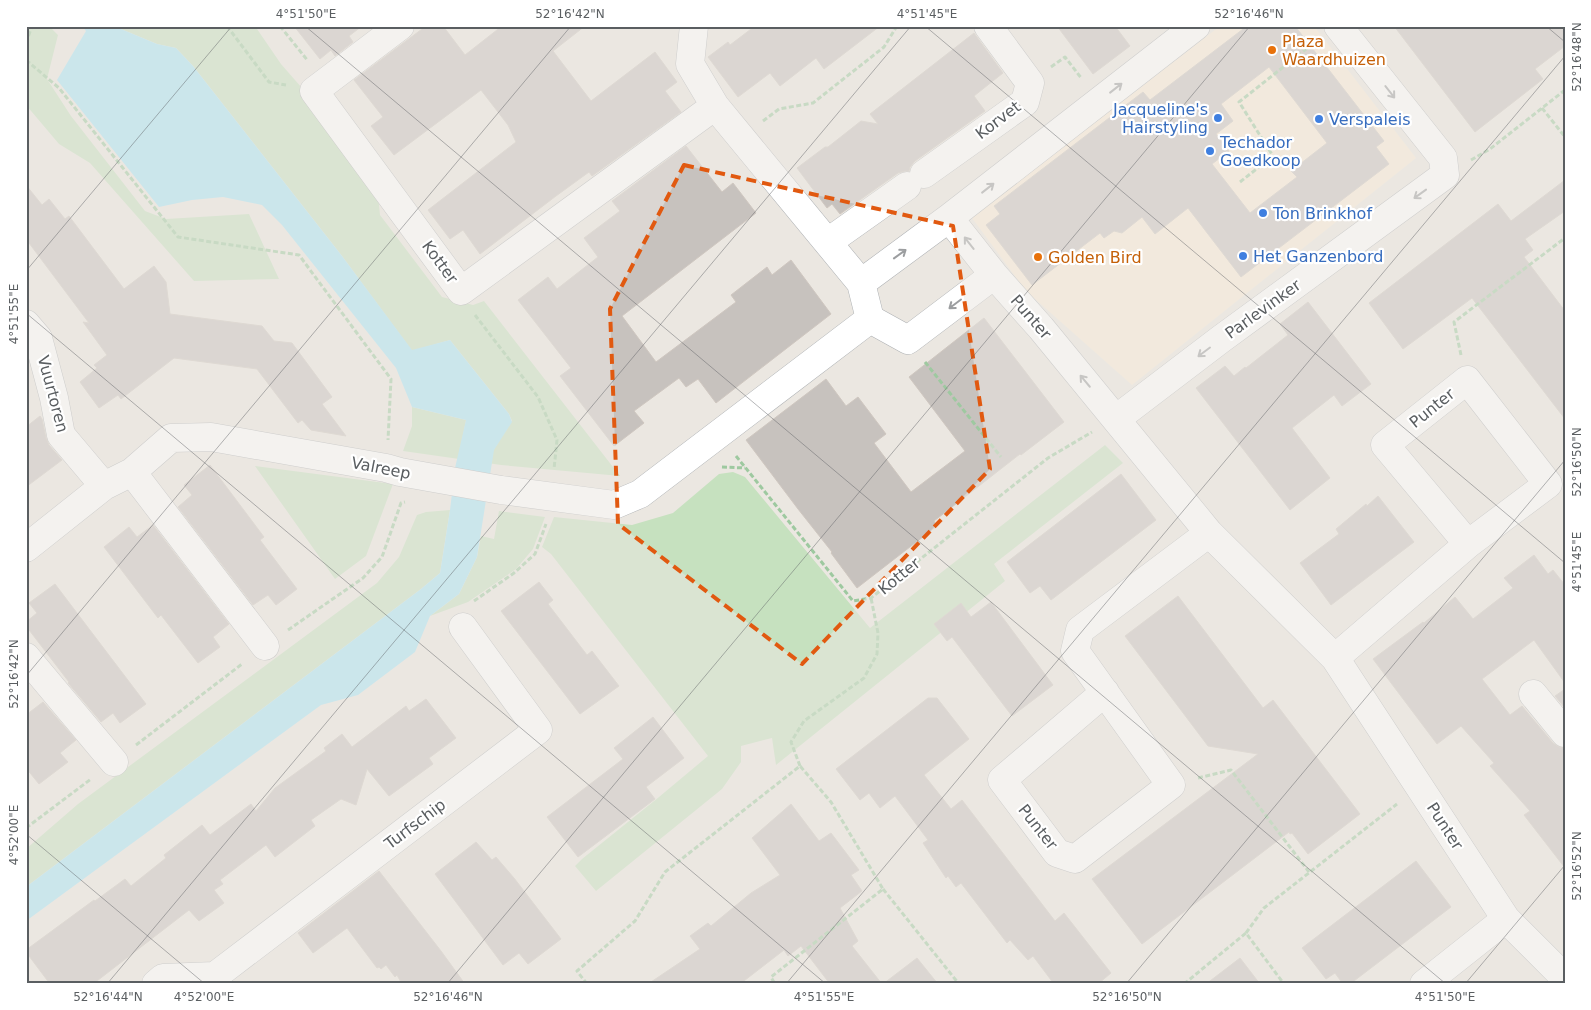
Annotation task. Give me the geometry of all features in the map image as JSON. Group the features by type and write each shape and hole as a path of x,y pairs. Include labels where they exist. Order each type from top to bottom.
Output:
{"street":[{"path":"319,87 400,26"},
{"path":"694,26 690,64 715,106 861,283 870,319 908,340 994,275"},
{"name":"Korvet","path":"828,242 1025,102 1030,83 988,26"},
{"path":"861,283 949,218 1196,26"},
{"name":"Parlevinker","path":"1116,419 1221,339 1445,175 1443,158 1329,32"},
{"name":"Kotter","path":"319,87 461,291 715,106"},
{"name":"Punter","path":"949,218 994,275 1041,328 1209,533 1335,658 1506,919 1565,978"},
{"path":"718,434 870,319"},
{"name":"Vuurtoren","path":"26,324 38,338 54,398 61,435 104,486"},
{"name":"Punter","path":"1335,658 1468,544 1548,484 1467,380 1386,445 1468,544"},
{"name":"Valreep","path":"26,548 104,486 132,472 171,438 211,437 501,490 614,505 640,494 718,434"},
{"path":"132,472 265,646"},
{"path":"1170,785 1075,651 1080,630 1209,533"},
{"name":"Turfschip","path":"156,984 163,978 186,981 215,976 538,730 463,627"},
{"path":"26,657 114,762"},
{"name":"Punter","path":"1105,692 1002,780 1057,853 1075,859 1170,785"},
{"path":"1533,694 1565,733"},
{"path":"1424,984 1506,919"}],"path":[{"path":"26,43 32,26"},
{"path":"226,26 269,82 319,87"},
{"path":"280,26 319,87"},
{"path":"742,137 779,109 813,103 884,47 897,26"},
{"path":"1240,182 1272,156 1239,102 1329,32"},
{"path":"1030,83 1066,56 1099,102"},
{"path":"26,60 59,88 178,237 299,255 391,379 386,468"},
{"path":"1490,149 1565,90"},
{"path":"1542,108 1565,137"},
{"path":"1467,380 1454,322 1565,238"},
{"path":"908,340 1001,457"},
{"name":"Kotter","path":"718,434 853,601 871,598 1048,458 1116,419"},
{"path":"871,598 878,633 877,654 864,678 804,721 791,742 800,766 831,802 883,889 958,984"},
{"path":"586,984 577,971 635,921 665,872 800,766"},
{"path":"1170,785 1231,770 1309,872"},
{"path":"1184,984 1246,933 1264,908 1419,786"},
{"path":"774,984 771,977 883,889"},
{"path":"1246,933 1284,984"}],"highlighted area":[{"path":"684,165 953,226 990,469 802,664 618,524 610,309"}],"shaded area":[{"path":"1220,26 1314,26 1416,158 1132,385 1026,291 972,218"}],"green space":[{"path":"26,26 49,26 58,35 47,79 71,116 145,211 166,219 249,214 279,279 194,281 90,163 59,144 26,105"},
{"path":"119,26 255,26 281,64 316,104 378,195 380,215 442,297 473,305 484,301 620,476 501,465 403,451 412,426 412,407 466,420 460,451 512,421 509,414 450,340 412,351 342,256 193,66 176,48 157,44 121,29"},
{"path":"1105,445 1123,463 994,564 1005,581 776,765 772,738 741,746 741,762 722,789 596,891 575,866 708,756 551,554 542,547 554,517 632,525 673,513 719,474 733,472 745,477 870,628"},
{"path":"255,466 393,484 366,556 335,579"},
{"path":"450,510 440,573 26,887 26,849 78,804 377,583 399,557 417,515 426,512"},
{"path":"499,511 545,517 533,549 516,569 468,602 430,616 459,594 477,557 481,536 494,539"}],"water":[{"path":"82,26 119,26 121,29 157,44 176,48 193,66 342,256 412,350 450,340 509,414 512,422 494,450 477,557 459,594 430,616 415,652 358,695 321,705 26,921 26,887 440,573 455,468 466,420 412,407 396,368 282,225 262,205 223,197 192,200 159,207 57,80 86,31"}],"building":[{"path":"294,26 362,26 349,36 353,42 335,56 331,50 320,59"},
{"path":"426,26 443,26 465,55 502,26 585,26 553,51 591,101 655,52 677,82 665,91 681,112 592,176 589,172 480,254 463,230 450,239 428,210 516,142 508,125 481,90 394,155 371,126 383,117 354,80"},
{"path":"755,26 880,26 824,69 816,58 780,86 770,73 738,97 708,57 728,42 730,45"},
{"path":"1057,26 1115,26 1130,46 1093,74"},
{"path":"1247,26 1295,26 1384,141 1376,147 1389,164 1241,277 1188,208 1155,234 1142,217 1122,233 1114,231 1104,238 1100,233 1032,285 986,225 1000,214 994,206 1143,92 1150,100","holes":["1269,67 1327,143 1291,171 1297,177 1250,213 1212,164 1229,151 1216,134 1233,121 1221,104"]},
{"path":"1394,26 1565,26 1565,46 1535,69 1543,79 1475,132"},
{"path":"974,33 1003,73 974,96 985,111 915,161 909,171 898,173 840,214 832,204 827,208 797,168 861,121 878,124 870,114"},
{"path":"686,146 722,192 733,183 756,213 622,316 656,362 736,302 731,295 767,267 772,275 791,260 831,314 716,403 698,379 686,387 679,378 634,411 644,423 614,446 560,376 571,368 518,300 548,277 557,289 598,257 584,238 620,211 612,201"},
{"path":"1565,180 1565,211 1525,239 1533,250 1524,257 1565,311 1565,419 1472,298 1403,349 1369,303 1498,204 1511,221"},
{"path":"26,185 42,205 49,199 65,219 69,216 124,289 154,266 166,282 170,314 262,326 274,341 292,343 332,397 322,404 346,436 311,430 302,420 298,423 257,369 174,358 121,399 118,395 99,408 80,382 97,368 94,365 107,355 83,322 89,323 26,239"},
{"path":"1308,302 1371,384 1342,406 1334,395 1292,428 1330,478 1290,510 1196,388 1225,366 1234,376 1246,368 1288,335 1280,324"},
{"path":"984,318 1064,422 934,521 937,526 857,588 832,552 746,440 826,379 846,406 858,397 886,434 874,443 911,492 965,451 909,377"},
{"path":"40,416 49,445 62,460 26,487 26,427"},
{"path":"210,465 264,537 260,540 297,589 276,605 268,595 253,605 178,507 192,495 184,485"},
{"path":"1121,474 1156,520 1051,600 1040,586 1030,593 1007,562"},
{"path":"1378,496 1414,542 1331,605 1300,563 1339,534 1336,529"},
{"path":"153,525 229,624 213,637 220,647 198,663 161,615 158,618 104,547 129,527 137,537"},
{"path":"1534,555 1548,574 1553,570 1565,585 1565,683 1534,640 1482,679 1510,715 1522,706 1553,743 1565,748 1565,868 1524,815 1530,811 1490,766 1494,763 1461,726 1437,744 1373,659 1424,623 1455,597 1473,619 1513,588 1504,578"},
{"path":"539,582 553,600 548,604 587,655 592,651 619,686 580,714 501,611"},
{"path":"55,584 146,704 120,723 113,713 101,722 68,683 26,626 26,622 37,613 29,603"},
{"path":"1178,596 1263,708 1273,700 1360,814 1308,854 1292,833 1290,834 1289,832 1142,944 1092,879 1258,754 1208,746 1125,636"},
{"path":"991,602 1053,685 1012,716 952,637 947,641 934,624 961,603 971,617"},
{"path":"1565,689 1565,708 1555,696"},
{"path":"928,698 937,698 969,739 924,775 951,809 962,800 1055,921 1064,913 1111,973 1098,984 1054,984 1033,956 1028,960 1010,940 1007,943 961,883 956,887 948,876 946,878 923,843 928,840 895,796 880,808 869,793 860,800 836,769"},
{"path":"426,699 456,738 429,758 433,764 389,796 367,769 356,805 341,799 311,820 315,826 275,857 266,845 220,880 223,884 214,890 224,903 199,921 189,910 93,984 50,984 26,952 26,950 125,879 131,886 166,858 164,855 202,825 210,835 251,804 256,811 275,788 326,751 324,748 342,734 352,747 406,706 409,711"},
{"path":"43,702 76,740 60,753 68,762 39,784 26,768 26,715"},
{"path":"653,717 684,758 646,787 655,799 578,857 547,817 623,759 614,748"},
{"path":"791,804 819,841 831,833 859,870 851,875 862,891 840,908 858,941 852,946 882,984 830,984 801,946 788,956 784,950 740,984 648,984 700,949 690,936 708,923 711,926 751,893 780,875 752,838"},
{"path":"476,842 492,860 496,857 561,939 528,964 519,953 503,965 435,874"},
{"path":"1416,861 1451,907 1350,984 1343,984 1335,973 1326,979 1302,948"},
{"path":"379,871 465,984 402,984 397,975 395,977 386,965 381,969 377,968 347,928 313,953 298,933"},
{"path":"917,958 938,984 883,984"},
{"path":"1240,958 1260,984 1206,984"}],"place":[{"name":"Plaza Waardhuizen","path":"1272,50"},
{"name":"Jacqueline's Hairstyling","path":"1218,118"},
{"name":"Verspaleis","path":"1319,119"},
{"name":"Techador Goedkoop","path":"1210,151"},
{"name":"Ton Brinkhof","path":"1263,213"},
{"name":"Het Ganzenbord","path":"1243,256"},
{"name":"Golden Bird","path":"1038,257"}]}
